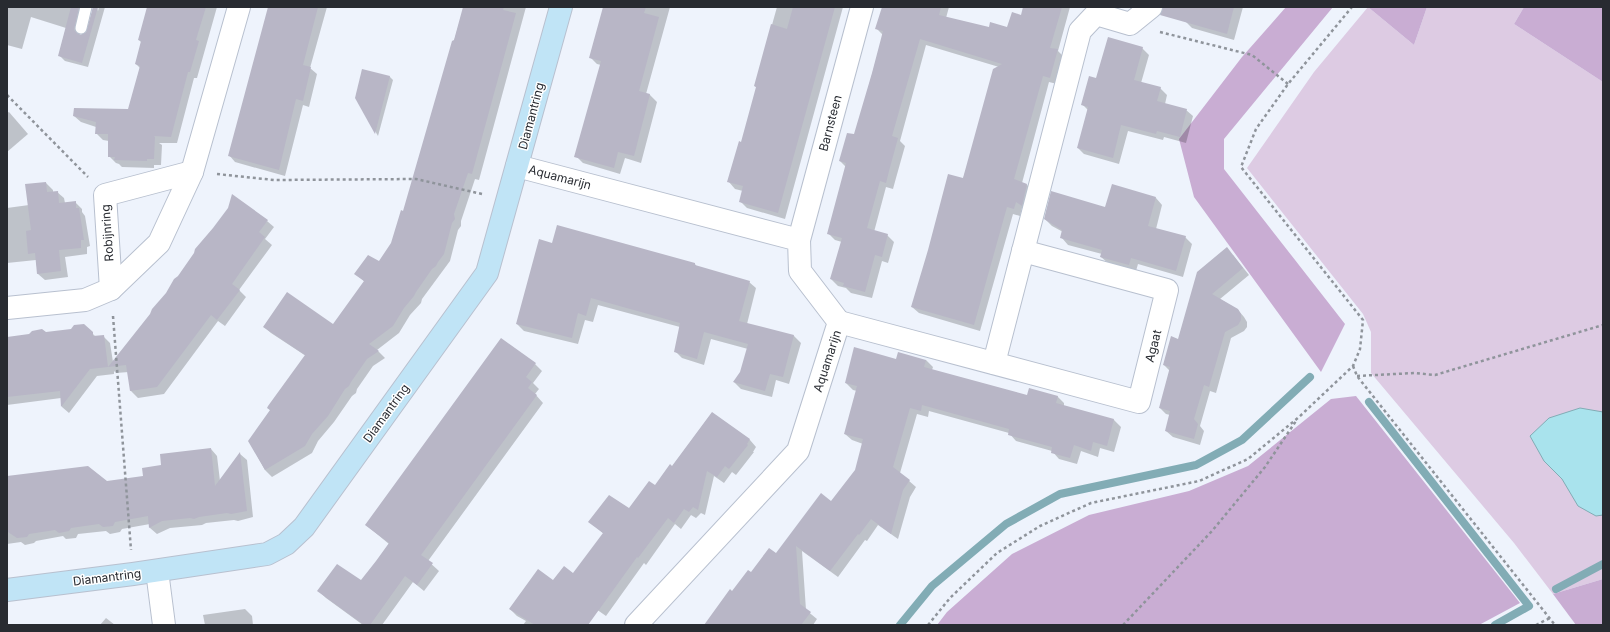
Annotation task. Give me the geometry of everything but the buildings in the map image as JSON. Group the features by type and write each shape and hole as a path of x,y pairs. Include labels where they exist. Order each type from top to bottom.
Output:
{"street":[{"name":"Robijnring","path":"7,308 85,300 111,289 159,243 192,172 239,7"},
{"name":"Diamantring","path":"7,590 157,571 267,554 286,544 304,527 487,273 561,7"},
{"name":"Barnsteen","path":"799,240 862,7"},
{"path":"994,363 1080,31 1096,14 1130,24 1151,7"},
{"name":"Aquamarijn","path":"518,166 799,240 800,271 839,322 798,451 636,625"},
{"name":"Robijnring","path":"111,289 105,195 192,172"},
{"name":"Agaat","path":"839,322 1138,402 1167,290 1023,251"},
{"path":"157,571 164,625"}],"lane":[{"path":"81,28 86,7"}],"path":[{"path":"928,625 950,598 997,553 1040,526 1091,503 1199,481 1248,458 1299,418 1353,366 1360,349 1362,320 1241,167 1256,129 1288,84 1352,7"},
{"path":"1130,24 1252,55 1288,84"},
{"path":"7,95 105,195"},
{"path":"192,172 274,180 416,179 508,200"},
{"path":"111,289 133,574"},
{"path":"1357,376 1414,373 1435,375 1524,350 1603,325"},
{"path":"1353,366 1357,376 1555,625"},
{"path":"1123,625 1212,531 1265,467 1299,418"},
{"path":"1536,625 1550,618"}],"shaded area":[{"path":"1286,7 1333,7 1224,139 1224,169 1345,324 1321,372 1194,197 1179,139 1242,57"},
{"path":"1368,7 1414,45 1427,7 1524,7 1514,24 1603,82 1603,579 1553,594 1514,543 1371,373 1371,332 1363,314 1247,168 1314,72"},
{"path":"1368,7 1427,7 1414,45"},
{"path":"1524,7 1603,7 1603,82 1514,24"},
{"path":"1356,396 1520,603 1479,625 937,625 947,612 1012,554 1089,515 1189,491 1248,466 1331,399"},
{"path":"1603,579 1603,625 1576,625 1553,594"}],"water":[{"path":"1580,408 1603,412 1603,515 1596,516 1578,506 1562,479 1544,461 1530,436 1549,418"}],"waterway":[{"path":"900,625 932,586 1006,524 1060,494 1196,465 1242,440 1310,377"},
{"path":"1369,402 1529,606 1495,625"},
{"path":"1556,589 1603,564"}]}
